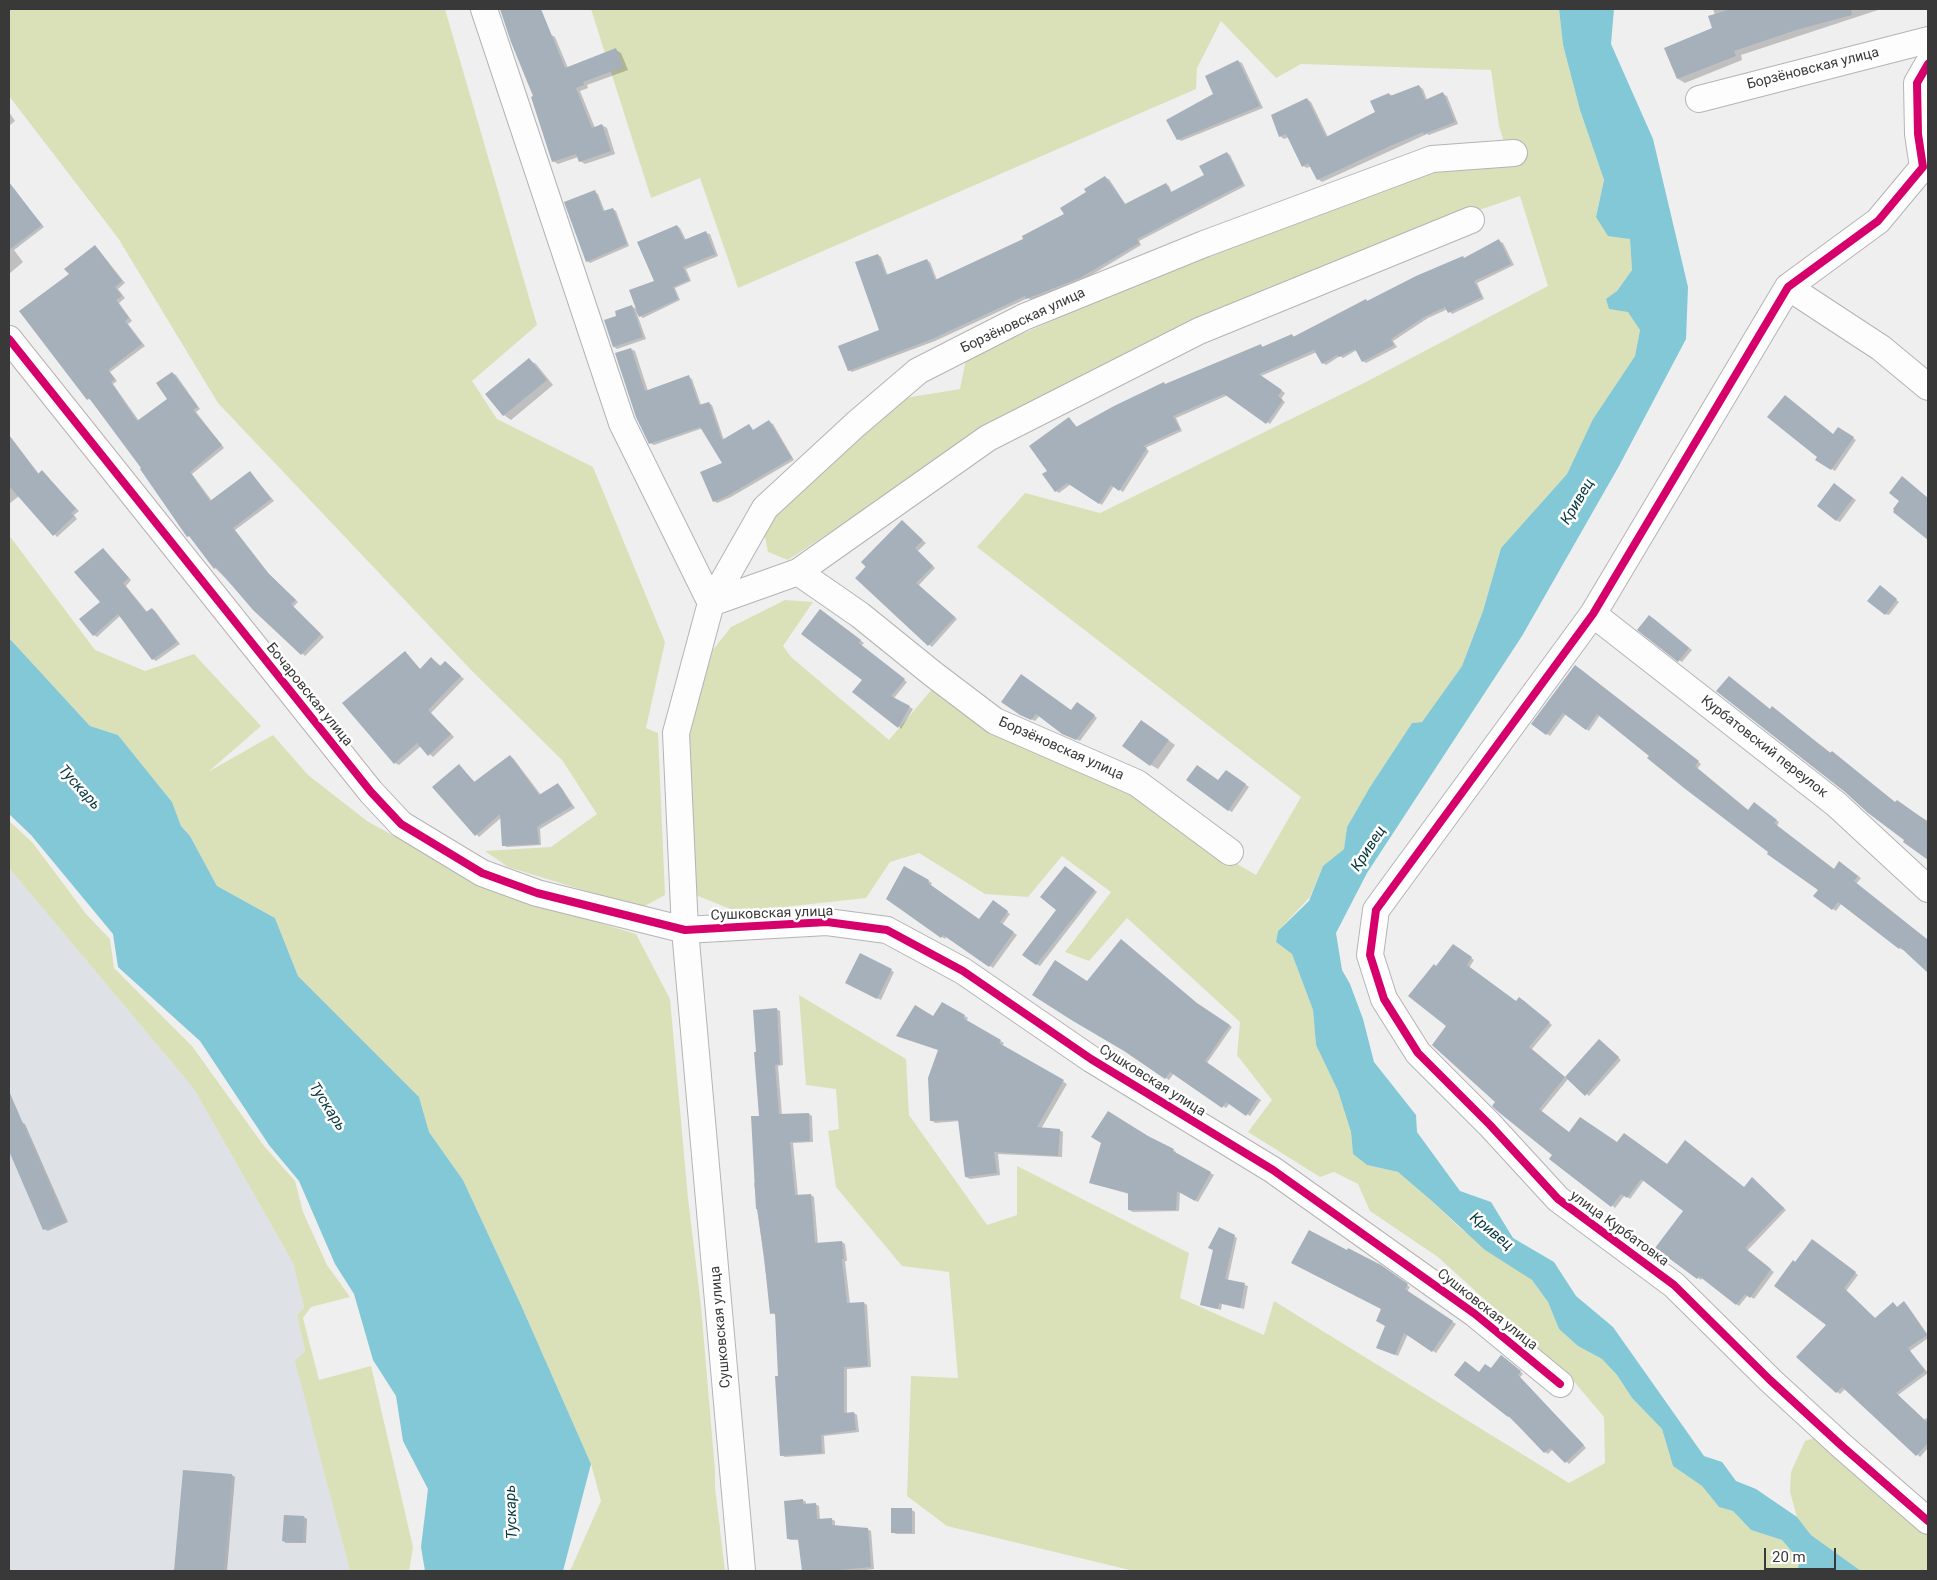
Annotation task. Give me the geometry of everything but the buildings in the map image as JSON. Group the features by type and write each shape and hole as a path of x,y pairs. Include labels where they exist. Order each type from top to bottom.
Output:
{"street":[{"path":"484,9 622,423 711,603 798,572 988,438 1199,331 1471,220"},
{"name":"Борзёновская улица","path":"1698,99 1928,40"},
{"path":"1593,614 1788,287 1878,221 1923,167 1918,134 1917,83 1928,64"},
{"name":"Борзёновская улица","path":"685,930 676,733 711,603 765,508 856,424 918,371 1024,317 1204,244 1432,160 1514,153"},
{"path":"1788,287 1881,348 1928,388"},
{"name":"Бочаровская улица","path":"9,340 371,792 401,824 482,873 536,893 685,930"},
{"name":"Борзёновская улица","path":"798,572 860,615 995,721 1137,783 1230,852"},
{"name":"Курбатовский переулок","path":"1593,614 1836,804 1928,889"},
{"name":"улица Курбатовка","path":"1593,614 1376,910 1370,955 1384,999 1418,1053 1490,1125 1558,1199 1674,1285 1770,1380 1928,1521"},
{"name":"Сушковская улица","path":"742,1571 685,930 827,922 887,930 963,971 1091,1059 1273,1170 1475,1314 1560,1384"}],"shaded area":[{"path":"9,868 194,1089 293,1263 304,1307 297,1315 305,1351 296,1361 350,1571 9,1571"}],"green space":[{"path":"9,9 445,9 537,325 472,381 497,419 593,467 665,642 646,728 658,733 665,895 641,908 508,867 485,851 551,847 597,814 562,760 472,671 218,403 118,238 9,96"},
{"path":"591,9 1559,9 1563,45 1580,110 1604,180 1596,217 1630,239 1632,270 1617,291 1609,309 1628,311 1640,330 1635,356 1593,419 1567,474 1501,548 1483,611 1462,666 1422,722 1412,723 1370,787 1347,827 1344,849 1323,866 1310,897 1278,931 1276,942 1292,954 1313,1010 1316,1045 1338,1091 1351,1132 1353,1154 1367,1165 1398,1172 1461,1229 1532,1280 1548,1302 1559,1329 1578,1346 1602,1359 1617,1375 1632,1398 1662,1429 1673,1466 1702,1486 1719,1507 1733,1511 1751,1530 1782,1540 1800,1561 1797,1571 1134,1571 947,1526 907,1496 911,1376 958,1378 949,1272 902,1266 836,1187 828,1131 839,1129 836,1089 806,1085 799,995 906,1059 909,1115 987,1225 1017,1215 1017,1166 1189,1253 1180,1298 1264,1335 1274,1301 1569,1483 1605,1463 1604,1417 1571,1378 1438,1257 1370,1211 1358,1184 1334,1172 1320,1177 1248,1132 1272,1100 1237,1055 1240,1022 1127,918 1089,961 1065,952 1111,892 1062,856 1028,897 985,894 919,853 890,862 866,898 738,912 693,894 683,735 705,660 731,627 785,600 813,602 783,646 791,657 889,740 933,688 1144,799 1203,844 1256,875 1301,797 977,547 1025,493 1100,513 1364,383 1548,286 1520,196 1456,218 982,432 788,560 768,552 763,527 905,398 960,389 966,359 1215,248 1433,169 1511,164 1499,126 1491,70 1301,64 1276,78 1221,21 1197,68 1196,89 738,288 700,178 651,198"},
{"path":"9,535 95,650 145,671 194,654 261,726 208,772 273,735 308,775 367,821 489,889 636,934 670,999 688,1198 701,1306 715,1487 725,1571 570,1571 601,1501 591,1464 521,1305 463,1180 429,1132 419,1097 298,976 275,918 217,886 190,836 181,826 172,802 118,735 90,726 9,638"},
{"path":"9,821 32,842 86,914 110,939 114,968 192,1046 264,1146 295,1181 303,1212 327,1265 350,1297 311,1307 303,1318 319,1380 371,1366 413,1547 409,1571 350,1571 295,1361 305,1351 297,1315 304,1307 293,1263 194,1089 9,868"},
{"path":"1823,1435 1928,1527 1928,1571 1861,1571 1811,1535 1797,1517 1790,1492 1791,1472 1805,1441"}],"water":[{"name":"Кривец","path":"1559,9 1614,9 1611,44 1653,139 1688,287 1686,339 1619,466 1522,636 1367,873 1336,933 1342,970 1350,984 1363,1019 1374,1062 1416,1115 1417,1132 1460,1191 1491,1202 1513,1238 1554,1262 1576,1296 1613,1327 1704,1456 1722,1462 1736,1481 1756,1489 1797,1517 1811,1535 1861,1571 1797,1571 1800,1561 1782,1540 1751,1530 1733,1511 1719,1507 1702,1486 1673,1466 1662,1429 1632,1398 1617,1375 1602,1359 1578,1346 1559,1329 1548,1302 1532,1280 1485,1250 1398,1172 1367,1165 1353,1154 1351,1132 1338,1091 1316,1045 1313,1010 1292,954 1276,942 1278,931 1309,901 1323,866 1344,849 1347,827 1370,787 1412,723 1422,722 1462,666 1483,611 1501,548 1567,474 1593,419 1635,356 1640,330 1628,312 1609,309 1606,299 1617,291 1632,270 1630,239 1608,236 1596,217 1604,180 1580,110 1563,45"},
{"name":"Тускарь","path":"9,638 90,726 118,735 172,802 181,826 190,836 217,886 275,918 298,976 419,1097 429,1132 463,1180 521,1305 591,1464 563,1571 425,1571 421,1547 428,1489 403,1441 396,1396 373,1360 354,1294 335,1264 299,1181 269,1145 200,1041 118,967 113,934 31,835 9,814"}],"cycle path":[{"path":"1928,64 1917,83 1918,134 1923,167 1878,221 1788,287 1593,614 1376,910 1370,955 1384,999 1418,1053 1490,1125 1558,1199 1674,1285 1770,1380 1928,1521"},
{"path":"9,339 371,792 401,824 482,873 537,893 685,930 827,922 887,930 963,971 1091,1059 1273,1170 1475,1314 1560,1384"}]}
